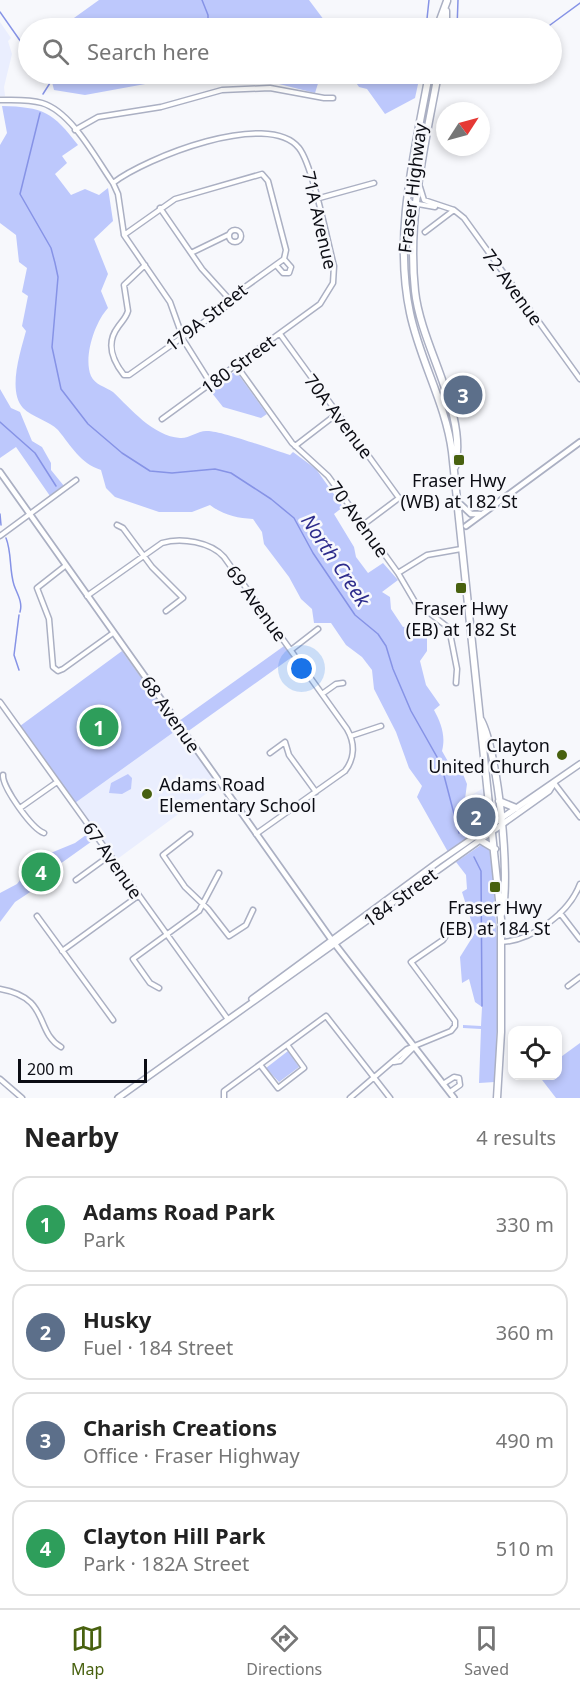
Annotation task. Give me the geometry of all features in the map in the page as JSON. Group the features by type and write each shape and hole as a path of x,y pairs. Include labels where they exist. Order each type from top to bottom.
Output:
{"main road":[{"path":"441,18 447,1"},
{"path":"446,18 447,1"},
{"name":"Fraser Highway","path":"427,84 407,202 403,260 415,333 447,427 457,500 501,919 497,1098"},
{"name":"Fraser Highway","path":"436,84 412,239 415,293 422,327 455,422 459,442 454,476"},
{"name":"Fraser Highway","path":"480,718 490,739 499,801 507,890 501,919"},
{"name":"184 Street","path":"501,822 516,808 580,764"},
{"name":"184 Street","path":"118,1098 333,942 403,887 549,791 554,783"},
{"path":"499,801 505,806 516,808"},
{"name":"184 Street","path":"333,942 400,898 493,828"},
{"path":"480,840 495,849"},
{"path":"400,898 403,887"}],"street":[{"path":"75,130 98,117 161,107 222,90 270,88 333,98"},
{"path":"0,100 40,102 58,111 68,120 113,183 118,194 124,235 170,302 182,337 211,384"},
{"name":"71A Avenue","path":"113,183 150,160 226,138 266,133 281,135 295,143 303,153 334,275 327,295 313,309"},
{"path":"124,235 160,208 184,196 265,175 286,250 284,260 291,267 290,273 285,274 276,265"},
{"path":"316,199 374,183"},
{"path":"419,185 424,200 438,207"},
{"path":"407,202 454,210"},
{"path":"160,208 202,269 231,301"},
{"path":"425,232 454,210"},
{"name":"72 Avenue","path":"454,210 464,218 580,379"},
{"path":"191,253 228,235"},
{"name":"179A Street","path":"145,266 125,282 123,289 127,316 116,330 112,342 113,359 124,375 129,375 182,337 231,301 238,292 284,260"},
{"name":"180 Street","path":"162,419 313,309"},
{"name":"70A Avenue","path":"280,334 399,498 363,525"},
{"name":"70 Avenue","path":"236,365 295,446 322,468 398,573 415,602 449,628 458,669 456,683"},
{"path":"295,446 338,413"},
{"path":"466,526 580,442"},
{"name":"68 Avenue","path":"0,472 333,942 454,1098"},
{"path":"0,536 76,480"},
{"path":"457,500 471,514 480,514"},
{"path":"117,525 123,528 174,592 183,598 166,611"},
{"name":"69 Avenue","path":"143,555 168,541 205,545 224,557 351,735"},
{"path":"398,573 427,555 461,549"},
{"path":"87,596 143,555"},
{"path":"65,566 40,585 37,594 49,619 51,655 54,666 58,671 113,633"},
{"path":"291,650 318,629"},
{"path":"322,694 336,684 343,684"},
{"name":"67 Avenue","path":"0,702 226,1018"},
{"path":"256,834 340,775 351,760 353,749 351,735 381,726"},
{"path":"270,753 285,742 290,754 316,792"},
{"path":"3,775 4,785 35,828 44,832"},
{"path":"21,808 57,782"},
{"path":"554,783 580,817"},
{"path":"190,834 165,850 164,857 185,887 203,904 227,935 231,936 243,927 253,910"},
{"path":"76,880 109,856"},
{"path":"159,988 150,983 133,959 197,912 219,873"},
{"path":"501,942 524,937 560,913 574,898 580,884"},
{"path":"62,951 138,896"},
{"path":"560,913 580,939"},
{"path":"37,916 113,1020"},
{"path":"350,1098 375,1079 397,1057 451,1031 456,1026 455,1021 411,962 443,940 447,934"},
{"path":"568,986 580,977"},
{"path":"0,989 21,995 33,1005 53,1040 61,1047"},
{"path":"224,1098 224,1092 326,1016 390,1098"},
{"path":"261,1066 278,1088 304,1068 288,1046"},
{"path":"443,1084 454,1077 459,1078 460,1085 450,1092"},
{"path":"0,1079 22,1098"}],"shaded area":[{"path":"99,0 309,0 322,18 74,18"},
{"path":"0,22 11,38 8,41 12,54 4,87 5,96 0,96"},
{"path":"52,84 145,84 85,95 54,90"},
{"path":"279,84 318,84 315,93"},
{"path":"357,84 418,84 415,98 385,114 367,89"},
{"path":"2,106 37,110 54,118 78,145 62,156 67,163 55,174 71,195 85,189 99,195 108,188 113,221 94,239 108,274 101,291 108,308 99,322 89,350 89,368 93,379 113,392 152,427 170,436 183,438 203,431 213,432 290,455 293,452 316,469 343,507 334,514 354,547 356,557 368,573 383,563 398,580 382,592 390,597 391,609 403,627 413,627 427,637 427,651 420,661 426,685 440,705 434,710 442,730 442,751 450,765 458,762 467,784 465,799 468,831 465,839 448,852 417,797 422,786 409,768 396,732 374,689 372,670 362,657 346,645 331,623 314,623 312,609 301,599 289,577 264,544 262,532 253,519 230,515 210,505 192,512 159,512 115,497 106,488 101,470 82,459 58,430 27,411 18,401 17,370 26,331 22,326 28,296 22,292 27,268 19,262 16,235 0,223 0,145 7,133"},
{"path":"236,371 267,414 261,418 223,407 208,388"},
{"path":"0,389 11,408 20,412 32,441 42,447 51,463 51,470 64,486 50,496 16,447 0,458"},
{"path":"284,646 292,657 187,732 179,721"},
{"path":"122,651 178,729 75,803 20,726"},
{"name":"Adams Road Elementary School","path":"178,729 218,785 116,860 75,803"},
{"path":"128,774 132,778 131,789 122,794 109,793 111,783"},
{"path":"485,787 489,821 484,828 465,839 468,831 465,799"},
{"path":"90,832 95,839 60,864 50,879 15,902 0,922 0,893 17,884 36,859 75,843"},
{"path":"481,845 487,846 492,855 499,974 495,1082 479,1083 481,1029 463,1028 463,1025 481,1026 482,1007 475,1002 469,979 462,983 460,957 475,933 462,892 467,889 466,875 456,862"},
{"path":"580,1043 580,1098 556,1098 542,1080 562,1080 562,1056"},
{"path":"288,1051 299,1067 279,1082 266,1068"}],"waterway":[{"path":"202,0 208,18"},
{"path":"427,18 429,0"},
{"path":"457,18 458,0"},
{"path":"560,18 580,3"},
{"name":"North Creek","path":"0,12 18,38"},
{"name":"North Creek","path":"43,94 49,84"},
{"name":"North Creek","path":"40,113 20,194 51,248 58,277 52,347 61,389 88,424 122,453 150,471 172,473 215,469 231,473 271,499 294,518 313,553 355,615 378,634 386,646 411,711 441,764 459,833"},
{"path":"0,422 35,453 56,486"},
{"path":"0,514 1,525"},
{"path":"6,538 12,579 20,601 20,612"},
{"path":"19,615 14,655 19,670"},
{"name":"North Creek","path":"474,857 481,871 482,1006"}],"place":[{"name":"Charish Creations","path":"463,395"},
{"name":"Fraser Hwy (WB) at 182 St","path":"459,460"},
{"name":"Fraser Hwy (EB) at 182 St","path":"461,588"},
{"name":"Adams Road Park","path":"99,727"},
{"name":"Clayton United Church","path":"562,755"},
{"name":"Adams Road Elementary School","path":"147,794"},
{"name":"Husky","path":"476,817"},
{"name":"Clayton Hill Park","path":"41,872"},
{"name":"Fraser Hwy (EB) at 184 St","path":"495,887"}]}
